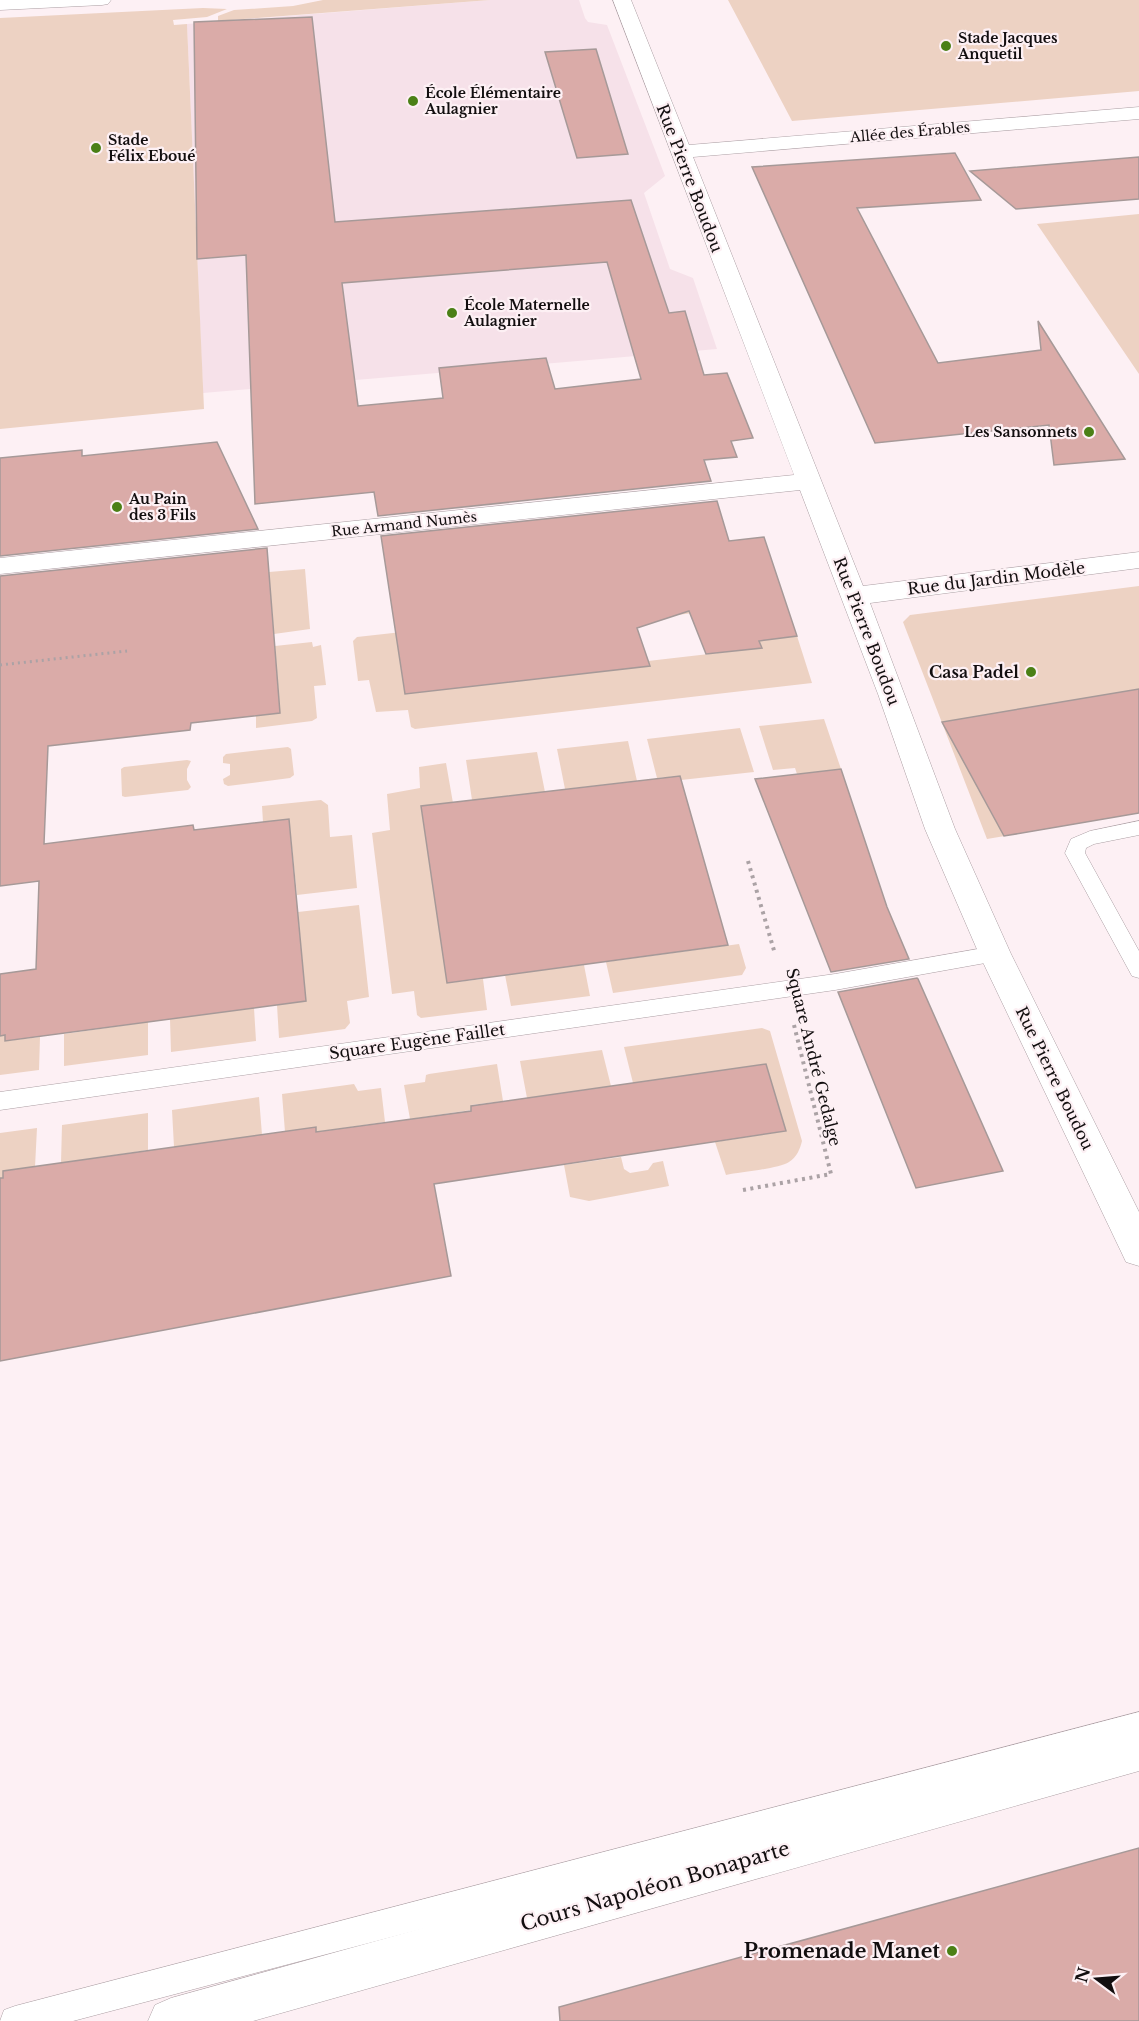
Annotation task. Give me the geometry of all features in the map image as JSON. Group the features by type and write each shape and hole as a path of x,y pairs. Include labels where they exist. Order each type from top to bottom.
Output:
{"street":[{"path":"0,5 102,0"},
{"name":"Rue Pierre Boudou","path":"622,0 892,694 940,829 995,954 1139,1250"},
{"name":"Allée des Érables","path":"680,152 1139,113"},
{"name":"Rue Armand Numès","path":"0,566 808,481"},
{"name":"Rue du Jardin Modèle","path":"854,596 1139,560"},
{"name":"Cours Napoléon Bonaparte","path":"171,2021 1139,1750"}],"lane":[{"path":"1139,828 1090,838 1078,844 1075,854 1139,970"},
{"name":"Square Eugène Faillet","path":"0,1101 835,982 995,954"},
{"path":"15,2021 1139,1726"}],"path":[{"path":"0,665 127,651"},
{"name":"Square André Gedalge","path":"743,1190 831,1174 785,989 748,861"}],"shaded area":[{"path":"323,0 490,0 218,21 218,16 234,10 293,6"},
{"name":"École Élémentaire Aulagnier","path":"490,0 579,0 588,22 607,25 665,176 644,193 670,269 693,278 717,349 203,393 187,24"},
{"name":"Stade Jacques Anquetil","path":"728,0 1139,0 1139,91 792,121"},
{"name":"Stade Félix Eboué","path":"203,8 227,9 207,17 173,20 174,25 187,24 204,409 0,429 0,18"},
{"path":"1139,214 1139,374 1037,224"},
{"path":"305,569 310,629 274,634 269,572"},
{"name":"Casa Padel","path":"1139,586 1139,813 987,839 903,622 910,615"},
{"path":"726,596 701,612 399,650 405,694 650,666 648,661 761,648 759,641 797,636 812,683 415,729 411,727 408,710 376,712 369,680 358,681 353,641 357,637"},
{"path":"312,642 313,647 321,645 326,685 314,686 317,718 312,721 256,728 256,716 280,713 275,646"},
{"path":"824,719 841,769 797,774 795,768 773,770 759,726"},
{"path":"740,728 754,772 681,780 680,776 657,778 647,739"},
{"path":"628,741 637,781 565,789 557,749"},
{"path":"288,747 291,749 294,775 290,778 228,786 224,784 223,779 230,775 230,764 223,763 223,757 226,754"},
{"path":"537,752 545,792 472,800 466,760"},
{"path":"191,761 187,769 187,780 191,787 188,790 122,796 121,769 124,767"},
{"path":"446,763 453,803 421,807 429,860 483,853 447,983 483,979 487,1010 421,1018 417,1015 414,991 392,994 372,833 390,830 387,794 420,788 419,767"},
{"path":"321,800 328,805 330,837 352,835 357,888 297,895 289,819 263,822 262,806"},
{"path":"359,905 369,997 347,1001 350,1023 345,1029 279,1038 277,1005 306,1001 298,912"},
{"path":"739,944 746,968 742,975 613,993 606,962"},
{"path":"584,965 590,996 511,1006 505,975"},
{"path":"254,1008 256,1041 171,1052 170,1019"},
{"path":"148,1022 148,1055 64,1066 64,1034"},
{"path":"762,1028 770,1031 802,1141 796,1155 784,1164 726,1175 715,1142 786,1131 766,1064 633,1083 624,1047"},
{"path":"5,1035 6,1041 40,1037 39,1070 0,1075 0,1036"},
{"path":"602,1050 611,1086 527,1098 520,1061"},
{"path":"497,1064 503,1101 471,1105 471,1110 410,1119 404,1085 425,1082 426,1075 429,1074"},
{"path":"354,1084 358,1091 381,1088 385,1122 316,1132 316,1127 285,1132 282,1094"},
{"path":"259,1097 262,1135 174,1147 172,1110"},
{"path":"148,1113 148,1150 61,1163 62,1125"},
{"path":"37,1128 35,1167 4,1171 3,1178 0,1178 0,1133"},
{"path":"621,1157 624,1169 630,1173 648,1170 653,1163 663,1161 669,1186 589,1201 570,1197 564,1165"}],"building":[{"path":"312,17 335,222 631,200 669,313 685,311 704,375 727,373 753,438 731,441 737,457 704,460 711,481 378,516 374,492 255,504 246,255 197,259 194,22","holes":["607,262 641,379 555,389 546,358 439,368 443,398 358,406 342,283"]},
{"path":"596,49 628,154 577,158 545,52"},
{"path":"955,153 981,200 857,208 938,363 1041,350 1038,321 1125,459 1054,465 1049,425 875,443 752,167"},
{"path":"1139,157 1139,199 1016,209 970,171"},
{"path":"217,442 258,529 0,556 0,458 82,450 82,456"},
{"path":"717,501 729,541 764,537 797,636 759,641 762,648 706,654 689,611 637,628 650,666 405,694 381,536"},
{"path":"267,548 280,713 191,723 190,730 48,746 44,844 193,825 194,830 289,819 306,1001 5,1041 5,1035 0,1036 0,974 36,969 39,881 0,886 0,576"},
{"path":"1139,689 1139,813 1004,836 942,722"},
{"path":"841,769 887,907 909,959 831,972 755,779"},
{"path":"680,776 728,945 447,983 421,806"},
{"path":"917,978 1003,1171 916,1188 838,992"},
{"path":"766,1064 786,1131 434,1184 451,1276 0,1361 0,1178 3,1178 3,1171 316,1127 316,1132 471,1111 471,1106"},
{"name":"Promenade Manet","path":"1139,1848 1139,2021 560,2021 559,2007"}],"place":[{"name":"Stade Jacques Anquetil","path":"946,46"},
{"name":"École Élémentaire Aulagnier","path":"413,101"},
{"name":"Stade Félix Eboué","path":"96,148"},
{"name":"École Maternelle Aulagnier","path":"452,313"},
{"name":"Les Sansonnets","path":"1089,432"},
{"name":"Au Pain des 3 Fils","path":"117,507"},
{"name":"Casa Padel","path":"1031,672"},
{"name":"Promenade Manet","path":"952,1951"}]}
